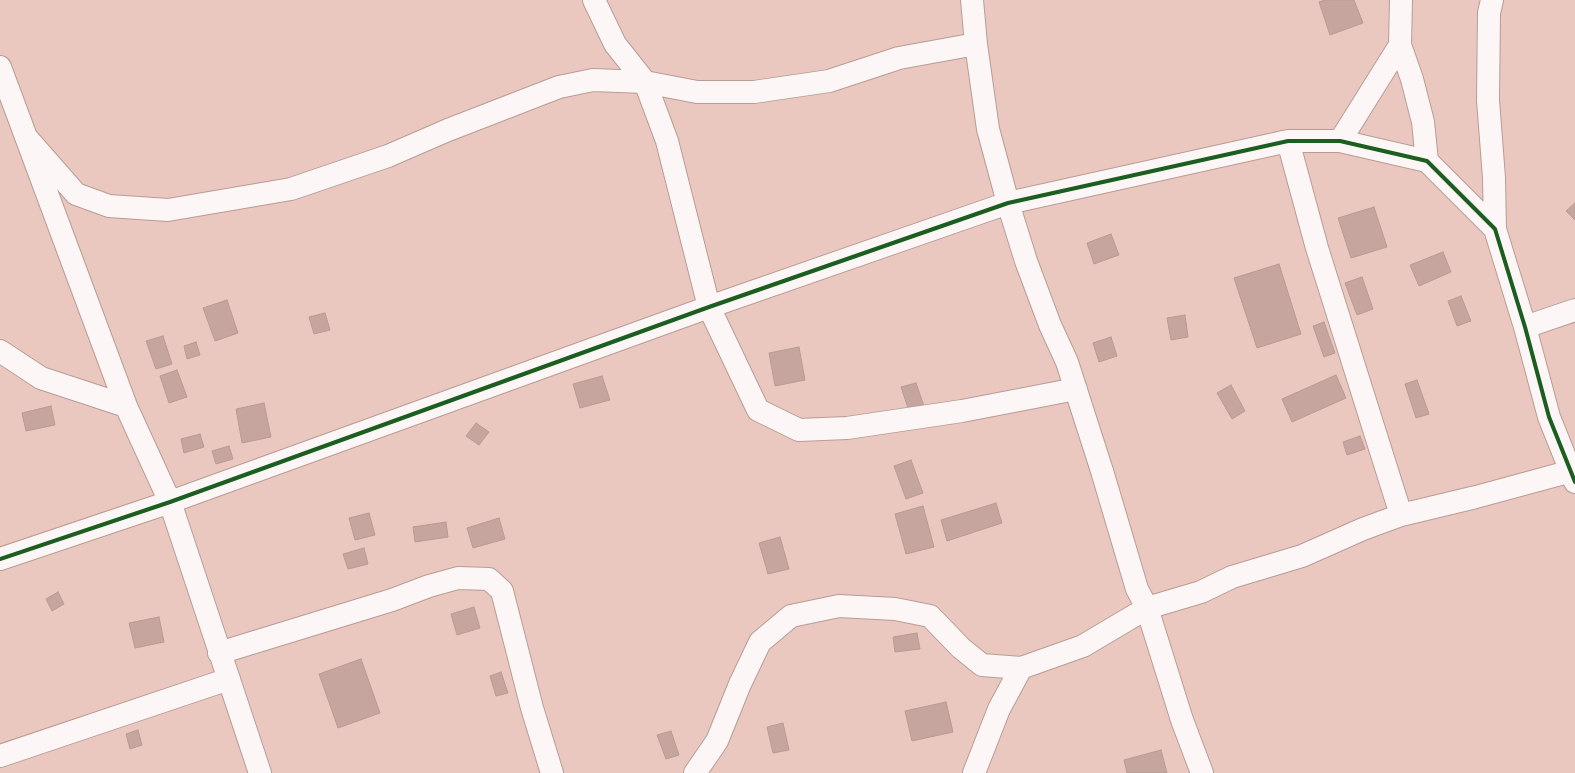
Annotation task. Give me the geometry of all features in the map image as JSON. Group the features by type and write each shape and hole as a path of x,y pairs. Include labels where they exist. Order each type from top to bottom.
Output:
{"street":[{"path":"594,0 615,44 645,82 667,141 708,307 758,410 799,430 847,428 962,411 1076,389"},
{"path":"972,0 976,44 988,129 1008,203 1026,261 1050,325 1067,362 1137,589 1147,608 1182,720 1202,773"},
{"path":"1401,0 1400,45 1412,79 1423,122 1427,162"},
{"path":"695,773 717,741 740,684 760,642 792,616 839,606 895,609 930,616 961,648 982,664 1022,668 1083,646 1147,608 1201,592 1232,578 1302,556 1363,529 1402,515 1574,475 1549,417 1525,327 1495,229 1494,178 1488,100 1489,13 1492,0"},
{"path":"26,137 76,194 109,206 168,210 291,189 388,156 448,130 559,87 593,80 645,82 697,92 754,92 829,81 899,58 976,44"},
{"path":"1340,141 1400,45"},
{"path":"0,67 126,406 170,502 260,773"},
{"path":"0,558 170,502 708,307 1008,203 1288,141 1340,141 1427,162 1495,229"},
{"path":"1288,141 1317,248 1402,515"},
{"path":"1525,327 1575,310"},
{"path":"0,351 40,378 126,406"},
{"path":"219,653 392,600 429,586 458,578 489,579 502,591 532,708 552,773"},
{"path":"974,773 999,709 1022,668"},
{"path":"0,756 229,679"}],"building":[{"path":"1325,0 1354,0 1363,23 1330,35 1319,2"},
{"path":"1575,203 1575,220 1566,211"},
{"path":"1374,207 1387,247 1351,258 1338,218"},
{"path":"1111,234 1119,255 1094,264 1087,243"},
{"path":"1443,252 1451,272 1419,286 1410,265"},
{"path":"1279,264 1301,334 1257,348 1234,278"},
{"path":"1362,277 1373,309 1357,315 1345,283"},
{"path":"1461,296 1471,321 1457,326 1448,301"},
{"path":"227,300 238,333 215,341 203,308"},
{"path":"325,313 330,330 314,334 309,317"},
{"path":"1185,315 1188,337 1171,340 1167,318"},
{"path":"1324,322 1335,353 1324,357 1313,326"},
{"path":"163,336 172,364 156,369 146,341"},
{"path":"1111,337 1117,356 1099,362 1093,343"},
{"path":"196,342 200,355 187,359 184,346"},
{"path":"799,347 805,380 775,386 769,353"},
{"path":"177,370 187,397 169,403 160,376"},
{"path":"1336,375 1346,398 1292,422 1282,399"},
{"path":"602,376 610,400 580,408 573,384"},
{"path":"1417,380 1429,414 1416,418 1405,384"},
{"path":"916,383 925,409 910,414 901,387"},
{"path":"1231,385 1245,411 1232,419 1217,393"},
{"path":"264,403 271,437 242,443 236,409"},
{"path":"51,406 55,425 26,431 22,413"},
{"path":"476,423 489,432 479,445 466,436"},
{"path":"200,434 204,447 184,453 181,439"},
{"path":"1360,436 1365,449 1347,455 1343,442"},
{"path":"229,446 233,459 216,464 212,451"},
{"path":"911,460 923,493 906,499 894,466"},
{"path":"996,503 1002,523 947,541 941,520"},
{"path":"923,506 934,547 906,554 895,514"},
{"path":"369,513 375,535 355,540 349,518"},
{"path":"499,518 505,539 473,548 467,528"},
{"path":"446,522 448,537 415,542 413,527"},
{"path":"780,537 789,569 768,574 759,543"},
{"path":"364,548 368,564 348,569 343,554"},
{"path":"58,592 64,604 52,611 46,599"},
{"path":"474,607 480,628 457,635 451,614"},
{"path":"159,617 164,642 135,648 129,623"},
{"path":"917,633 920,649 895,652 893,637"},
{"path":"361,659 380,713 338,728 319,674"},
{"path":"501,672 508,693 496,696 490,676"},
{"path":"946,702 953,732 912,741 905,711"},
{"path":"783,723 789,750 773,753 767,727"},
{"path":"138,730 142,745 130,749 126,734"},
{"path":"671,731 679,755 666,759 657,735"},
{"path":"1161,750 1167,773 1127,773 1124,760"}],"cycle path":[{"path":"0,559 170,502 709,307 1008,203 1288,141 1340,141 1427,161 1495,229 1525,327 1549,417 1575,482"}]}
